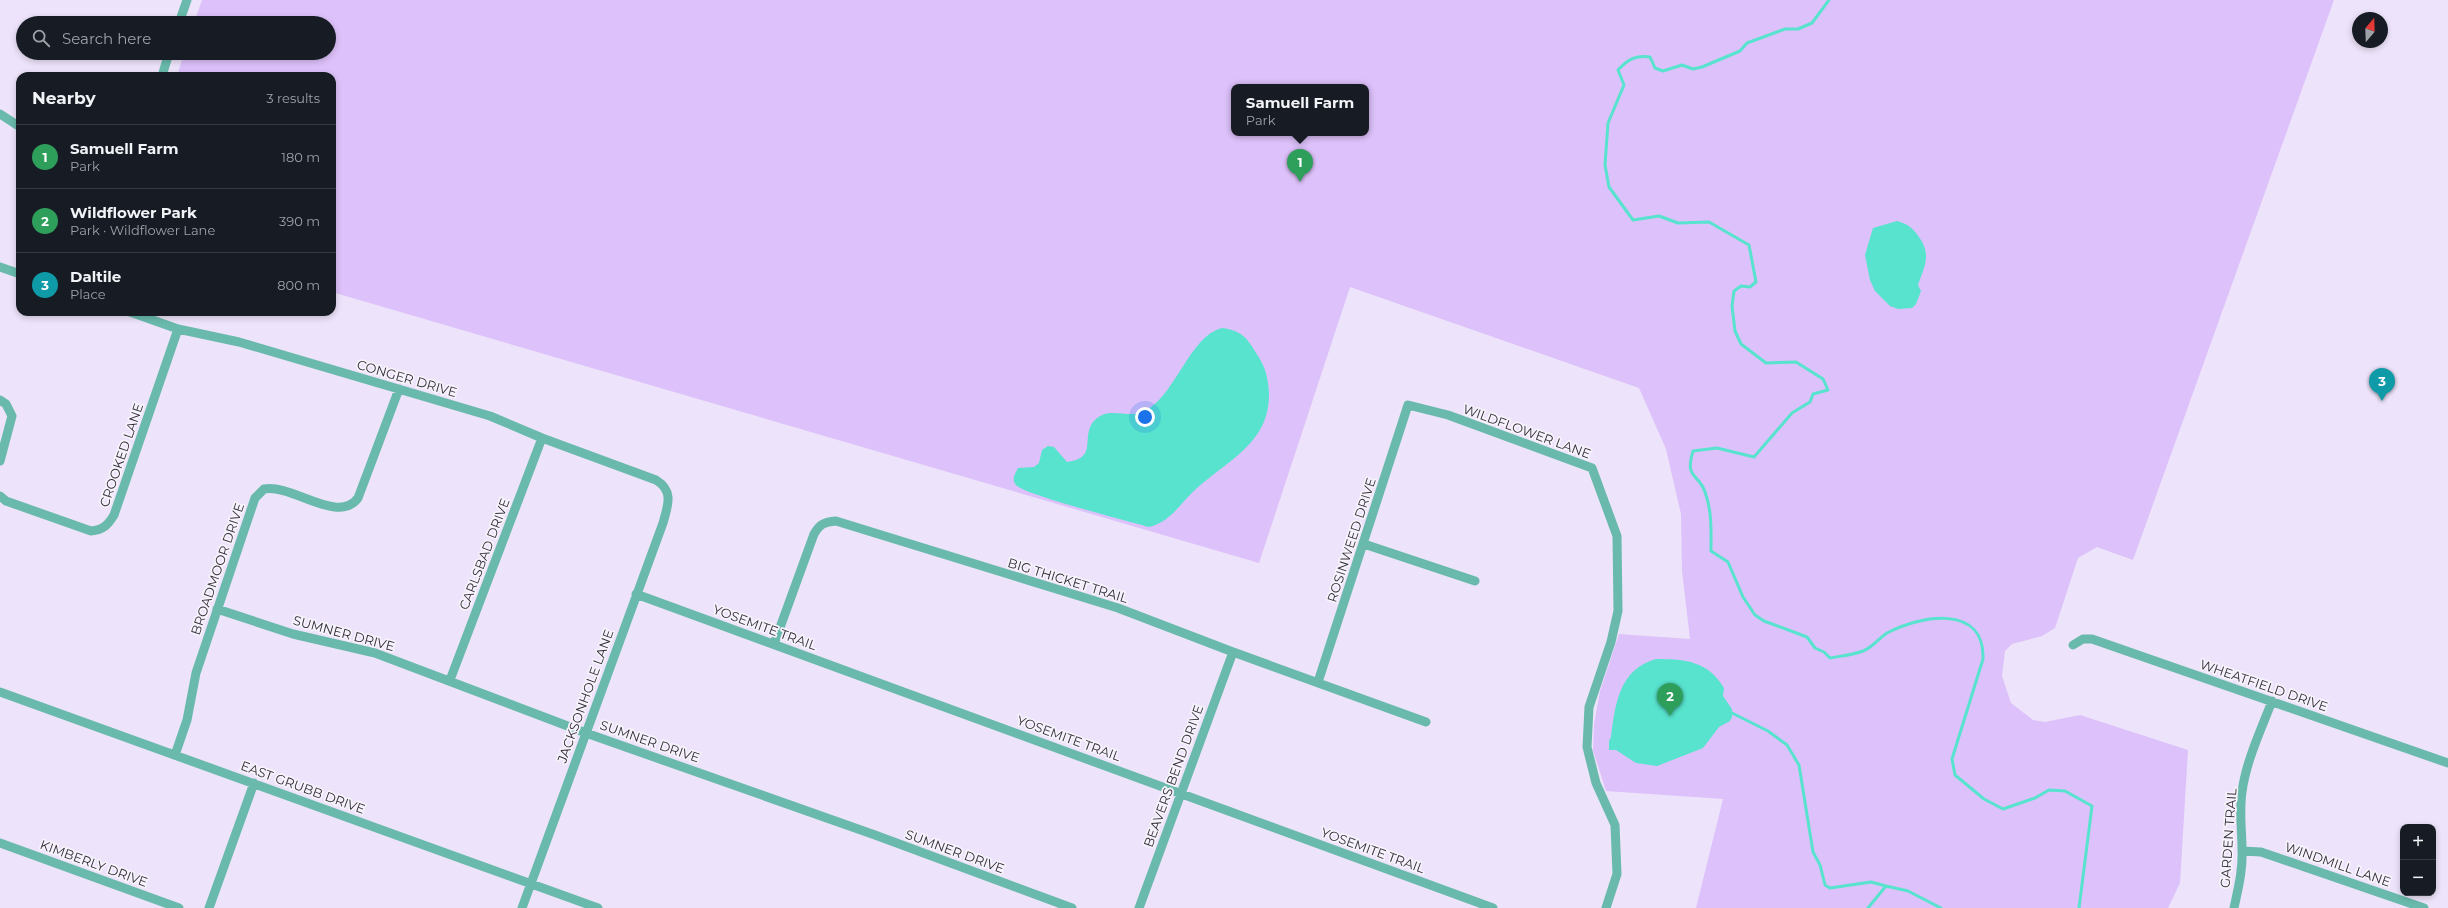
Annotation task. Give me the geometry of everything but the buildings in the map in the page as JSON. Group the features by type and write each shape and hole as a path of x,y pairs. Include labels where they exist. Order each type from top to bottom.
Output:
{"street":[{"path":"182,16 187,0"},
{"path":"163,72 167,60"},
{"path":"0,114 16,124"},
{"path":"0,267 16,273"},
{"name":"CONGER DRIVE","path":"141,316 178,329 239,342 490,416 542,438 656,480 668,491"},
{"name":"CROOKED LANE","path":"0,496 6,501 91,531 103,529 114,515 178,329"},
{"name":"BROADMOOR DRIVE","path":"175,755 187,720 196,673 255,498 264,489 278,488 334,508 348,508 354,504 358,498 398,389"},
{"path":"0,400 6,404 12,416 0,461"},
{"name":"ROSINWEED DRIVE","path":"1318,682 1408,405"},
{"name":"WILDFLOWER LANE","path":"1408,405 1448,416 1592,468 1617,536 1618,611 1611,642 1589,708 1587,747 1596,783 1614,825 1617,874 1606,908"},
{"name":"CARLSBAD DRIVE","path":"450,680 542,438"},
{"name":"JACKSONHOLE LANE","path":"522,908 663,523 669,501 668,491"},
{"name":"BIG THICKET TRAIL","path":"774,644 818,526 825,522 836,521 1118,608 1232,652 1426,722"},
{"path":"1364,544 1475,581"},
{"name":"YOSEMITE TRAIL","path":"636,594 1493,908"},
{"name":"SUMNER DRIVE","path":"217,609 293,634 375,653 450,680 586,733 875,835 1072,908"},
{"name":"WHEATFIELD DRIVE","path":"2073,645 2083,639 2092,639 2448,763"},
{"name":"BEAVERS BEND DRIVE","path":"1139,908 1232,652"},
{"name":"EAST GRUBB DRIVE","path":"0,692 598,908"},
{"name":"GARDEN TRAIL","path":"2234,908 2240,879 2242,851 2239,816 2242,790 2247,769 2272,701"},
{"path":"208,908 254,783"},
{"name":"KIMBERLY DRIVE","path":"0,843 179,908"},
{"name":"WINDMILL LANE","path":"2242,851 2261,852 2424,908"}],"shaded area":[{"path":"202,0 2334,0 2133,560 2097,547 2078,558 2055,628 2042,636 2012,644 2005,651 2002,676 2011,703 2033,720 2045,722 2080,715 2188,750 2180,883 2168,908 1696,908 1723,799 1606,791 1593,750 1594,724 1600,691 1619,634 1690,639 1682,571 1681,514 1666,449 1639,388 1350,287 1259,563 336,293 336,72 178,72 182,60 336,60 336,16 196,16"},
{"path":"1897,221 1914,230 1921,240 1926,252 1926,262 1918,285 1921,291 1916,304 1912,308 1898,309 1890,306 1875,291 1870,280 1865,255 1873,228"},
{"path":"1222,328 1235,331 1244,336 1261,360 1265,369 1268,383 1268,410 1263,424 1246,448 1191,493 1164,521 1149,527 1056,501 1016,485 1014,479 1018,468 1034,467 1039,463 1042,450 1048,446 1054,447 1067,462 1077,460 1083,456 1086,451 1090,427 1100,416 1113,413 1134,414 1147,410 1157,402 1166,391 1201,342 1211,333"},
{"path":"1656,659 1695,663 1711,672 1724,688 1723,696 1732,709 1732,717 1730,721 1719,727 1703,748 1657,766 1636,763 1616,750 1609,750 1609,741 1617,701 1621,690 1634,671 1644,664"}],"waterway":[{"path":"1829,0 1812,23 1798,29 1785,29 1747,43 1740,51 1702,67 1693,69 1682,65 1663,71 1655,68 1650,57 1636,57 1625,63 1618,70 1624,85 1608,123 1605,165 1609,187 1633,220 1659,216 1678,223 1709,222 1749,245 1756,282 1750,287 1741,286 1734,291 1732,306 1735,331 1741,344 1766,363 1796,362 1823,379 1828,390 1813,394 1810,402 1792,413 1754,457 1717,448 1693,451 1690,467 1694,476 1703,488 1708,502 1711,523 1711,551 1728,562 1743,597 1755,615 1764,621 1807,637 1815,648 1824,652 1830,658 1863,651 1887,633 1917,622 1933,619 1948,619 1962,622 1974,629 1981,641 1983,659 1952,759 1955,775 1984,799 2003,809 2035,798 2049,790 2065,791 2092,806 2079,908"},
{"path":"1732,713 1768,731 1787,745 1799,765 1813,852 1820,865 1825,885 1830,888 1871,882 1886,886"},
{"path":"1868,908 1886,886 1908,891 1941,908"}],"place":[{"name":"Samuell Farm","path":"1300,182"},
{"name":"Daltile","path":"2382,401"},
{"name":"Wildflower Park","path":"1670,716"}]}
